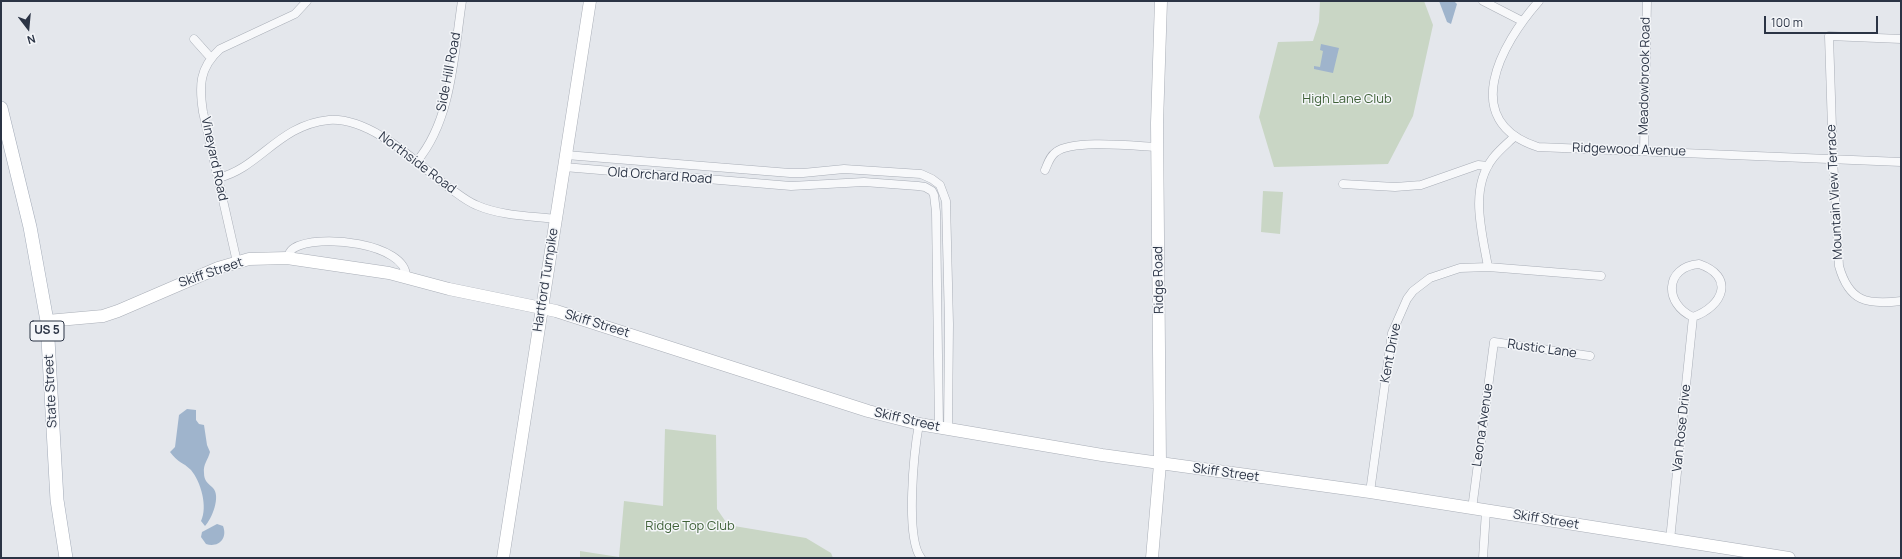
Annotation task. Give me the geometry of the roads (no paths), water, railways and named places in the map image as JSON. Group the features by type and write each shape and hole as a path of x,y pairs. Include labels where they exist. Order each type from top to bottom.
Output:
{"main road":[{"name":"Hartford Turnpike","path":"503,558 590,1"},
{"name":"Ridge Road","path":"1152,558 1160,464 1157,147 1161,1"},
{"name":"State Street","path":"1,108 30,226 47,321 57,500 66,558"},
{"name":"Skiff Street","path":"47,321 103,316 118,311 195,276 237,262 264,257 287,258 357,267 406,277 476,295 541,308 582,319 868,410 919,424 1160,464 1370,492 1768,556 1789,558"}],"street":[{"name":"Vineyard Road","path":"237,262 200,96 201,81 211,58 220,49 234,41 295,14 307,1"},
{"name":"Side Hill Road","path":"417,161 432,138 442,116 447,99 462,1"},
{"path":"1483,1 1522,21"},
{"name":"Ridgewood Avenue","path":"1539,1 1522,21 1502,56 1492,84 1492,96 1498,116 1504,126 1520,140 1538,147 1644,150 1901,162"},
{"name":"Meadowbrook Road","path":"1644,150 1646,1"},
{"name":"Mountain View Terrace","path":"1901,39 1829,36 1833,159 1839,266 1845,282 1852,293 1866,301 1885,303 1901,301"},
{"path":"194,39 211,58"},
{"name":"Northside Road","path":"218,178 229,175 242,168 278,140 294,130 311,123 331,120 348,122 375,132 417,161 475,205 498,212 556,219"},
{"path":"1488,267 1478,204 1479,190 1488,166 1501,149 1515,136"},
{"path":"1045,170 1051,157 1056,152 1075,144 1157,147"},
{"name":"Old Orchard Road","path":"566,155 803,173 844,169 870,169 921,174 935,180"},
{"path":"1343,184 1385,187 1422,185 1478,165 1488,166"},
{"name":"Old Orchard Road","path":"564,167 756,184 802,186 864,182 918,186 929,189"},
{"path":"756,170 756,184"},
{"path":"802,186 803,173"},
{"path":"935,180 940,185 946,201 947,299 943,428 937,299 936,212 934,196 929,189 935,180"},
{"path":"287,258 294,247 307,243 324,241 344,242 374,248 389,254 399,260 404,267 406,277"},
{"path":"1699,264 1709,267 1716,273 1720,282 1721,292 1718,301 1712,308 1693,317 1686,314 1677,304 1672,295 1672,286 1675,277 1681,269 1690,265 1699,264"},
{"name":"Kent Drive","path":"1370,492 1392,333 1407,299 1413,291 1430,278 1460,268 1488,267 1601,276"},
{"path":"937,299 947,299"},
{"name":"Van Rose Drive","path":"1670,540 1693,317"},
{"name":"Rustic Lane","path":"1494,342 1590,356"},
{"name":"Leona Avenue","path":"1472,509 1494,342"},
{"path":"919,424 915,446 912,525 921,558"},
{"path":"1483,558 1486,511"}],"water":[{"path":"1439,1 1454,1 1457,4 1451,24 1447,22"},
{"path":"1321,44 1339,48 1333,73 1314,69 1314,66 1320,67 1323,51 1320,50"},
{"path":"187,409 196,410 196,420 199,424 204,425 207,445 210,452 204,467 204,476 215,492 216,502 213,513 205,526 201,521 204,502 198,481 191,470 170,452 175,447 179,415"},
{"path":"217,524 223,526 223,538 214,545 206,544 201,537 202,532"}],"park label":[{"name":"High Lane Club","path":"1347,99"},
{"name":"Ridge Top Club","path":"690,526"}]}
